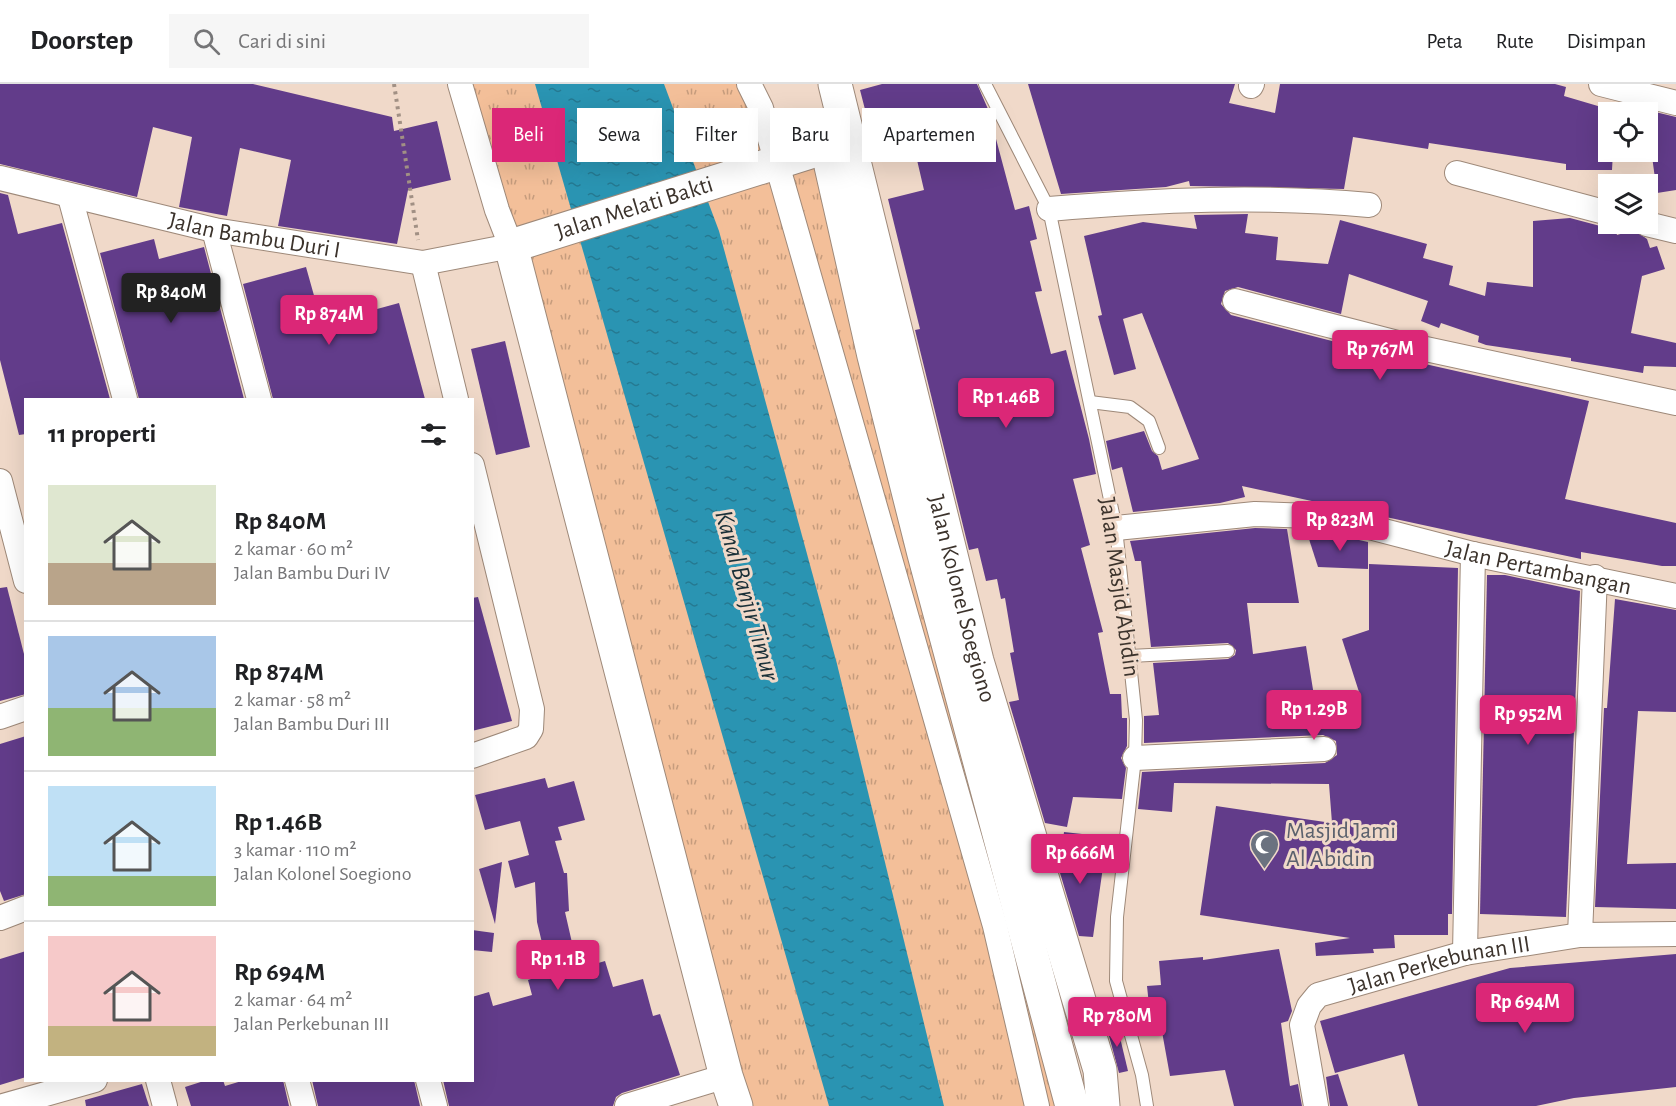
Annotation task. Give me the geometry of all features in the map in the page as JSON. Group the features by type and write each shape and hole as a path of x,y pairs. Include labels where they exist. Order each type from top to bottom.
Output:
{"main road":[{"name":"Jalan Kolonel Soegiono","path":"812,84 817,108"},
{"name":"Jalan Kolonel Soegiono","path":"835,84 974,650 1100,1070 1103,1106"},
{"name":"Jalan Melati Bakti","path":"504,247 773,162"},
{"name":"Jalan Kolonel Soegiono","path":"829,162 874,356 924,554 1071,1103"},
{"path":"504,247 731,1091"}],"street":[{"path":"460,84 497,210 504,247"},
{"path":"748,84 761,108 770,140"},
{"path":"1601,84 1676,103"},
{"path":"776,162 995,926 1037,1106"},
{"path":"1457,173 1598,210"},
{"name":"Jalan Bambu Duri I","path":"0,178 70,197 214,230 432,260 504,247"},
{"path":"70,197 125,398"},
{"path":"1049,209 1161,200 1324,201 1369,205"},
{"path":"1658,227 1676,231"},
{"path":"214,230 259,398"},
{"path":"432,260 456,398"},
{"path":"1235,301 1398,343 1676,403"},
{"path":"474,473 532,709 531,729 526,737 474,755"},
{"path":"0,481 24,572"},
{"name":"Jalan Pertambangan","path":"1116,528 1255,514 1311,516 1365,526 1473,554 1595,577 1676,596"},
{"path":"1465,953 1473,554"},
{"path":"1580,935 1595,577"},
{"path":"0,717 24,709"},
{"path":"1135,758 1324,748"},
{"path":"0,918 24,909"},
{"name":"Jalan Perkebunan III","path":"1316,1106 1302,1025 1309,1006 1318,995 1465,953 1580,935 1676,934"},
{"path":"17,1104 88,1082"},
{"path":"159,1082 165,1106"},
{"path":"298,1082 304,1106"},
{"path":"429,1082 435,1106"},
{"path":"627,1106 731,1091"}],"lane":[{"name":"Jalan Masjid Abidin","path":"985,84 1049,209 1116,528 1136,720 1135,758 1117,917 1116,981 1139,1063 1147,1106"},
{"path":"1090,402 1130,407 1149,421 1159,448"},
{"path":"1130,656 1227,651"}],"path":[{"path":"394,84 432,260"}],"green space":[{"path":"461,84 749,84 757,108 674,108 674,162 758,162 758,110 770,144 770,162 830,162 1070,1106 736,1106"}],"water":[{"name":"Kanal Banjir Timur","path":"535,84 664,84 674,111 674,162 693,162 719,231 837,664 944,1106 829,1106 557,162 565,162 565,108 542,108"}],"building":[{"path":"0,84 253,84 392,117 394,131 437,121 451,180 408,190 397,244 278,226 291,160 240,148 227,216 179,207 192,137 153,127 137,197 0,164"},
{"path":"882,84 977,84 988,108 865,108 860,90"},
{"path":"1028,84 1235,84 1229,103 1275,113 1280,84 1555,84 1566,87 1564,96 1598,106 1598,162 1612,162 1612,170 1566,170 1566,164 1502,154 1429,143 1428,149 1353,137 1344,189 1190,186 1189,181 1166,187 1061,194"},
{"path":"1658,113 1676,117 1676,190 1658,193 1658,174 1654,174 1653,162 1658,162"},
{"path":"996,139 1015,210 1029,206 1037,239 1030,241 1042,291 1035,292 1051,354 1066,350 1089,439 1096,474 1073,479 1090,545 1081,548 1103,632 1098,633 1110,694 1121,694 1122,718 1127,718 1127,746 1121,758 1126,768 1122,799 1073,797 1067,827 1045,823 1009,702 1019,700 1010,653 1014,652 1005,598 1001,599 997,579 986,581 978,548 969,550 915,330 920,329 888,199 924,190 917,162 996,162"},
{"path":"0,193 8,195 18,234 62,223 110,398 24,398 24,434 19,435 0,360"},
{"path":"1248,214 1245,233 1278,237 1276,260 1328,264 1340,220 1427,244 1423,258 1453,266 1449,285 1485,296 1487,282 1533,287 1533,221 1570,218 1598,225 1598,234 1640,234 1647,239 1650,248 1657,246 1665,269 1642,276 1631,333 1676,343 1676,367 1644,366 1643,373 1571,361 1571,358 1486,345 1478,342 1479,336 1441,323 1439,328 1421,321 1428,301 1349,274 1341,314 1238,287 1225,291 1221,304 1231,315 1394,357 1589,401 1565,499 1676,523 1676,566 1662,566 1581,552 1581,559 1242,486 1245,497 1220,503 1133,512 1122,467 1112,470 1106,441 1144,431 1152,451 1158,456 1162,470 1199,459 1142,313 1123,319 1136,369 1114,375 1098,316 1102,315 1084,236 1143,222 1197,229 1194,215"},
{"path":"154,239 159,259 204,247 244,398 139,398 100,253"},
{"path":"306,267 322,324 399,303 425,398 273,398 243,284"},
{"path":"505,341 530,447 496,455 471,349"},
{"path":"1255,528 1287,529 1299,603 1247,603 1253,654 1306,646 1315,702 1359,692 1342,639 1369,630 1369,564 1458,568 1452,914 1448,914 1448,935 1394,935 1395,948 1373,949 1374,953 1316,956 1315,943 1350,938 1200,915 1216,806 1332,823 1329,784 1174,783 1172,812 1138,809 1142,772 1325,763 1337,755 1336,741 1323,735 1144,743 1144,716 1159,715 1153,663 1228,659 1235,655 1236,650 1228,643 1151,647 1141,561 1135,561 1130,541"},
{"path":"1308,536 1341,536 1368,542 1368,569 1318,567"},
{"path":"1487,575 1505,575 1580,591 1566,917 1480,914"},
{"path":"7,587 24,654 24,695 0,701 0,588"},
{"path":"478,597 512,721 474,730 474,598"},
{"path":"1615,599 1676,610 1676,712 1638,711 1627,864 1676,863 1676,909 1595,907 1604,708 1607,708"},
{"path":"24,737 24,895 4,901 0,891 0,744"},
{"path":"545,778 548,788 574,781 585,820 558,827 562,840 555,841 564,873 567,873 569,911 565,912 578,969 605,961 613,987 643,979 653,1016 660,1014 680,1075 622,1093 616,1097 613,1106 449,1106 443,1082 474,1082 474,996 489,992 493,1006 532,995 528,980 537,977 531,954 544,951 537,922 535,882 515,888 508,861 529,855 520,821 485,830 475,795"},
{"path":"1064,832 1082,834 1078,865 1103,867 1093,937 1079,936 1057,863 1060,864"},
{"path":"502,862 495,924 479,869"},
{"path":"474,930 494,933 492,952 474,950"},
{"path":"1279,949 1292,1011 1288,1021 1281,1023 1290,1086 1298,1084 1302,1106 1234,1106 1225,1070 1170,1076 1157,1004 1149,1005 1147,986 1161,985 1159,961 1203,957 1203,960"},
{"path":"24,952 24,1078 0,1085 0,959"},
{"path":"1676,954 1676,1087 1574,1098 1536,1106 1418,1106 1404,1054 1335,1073 1320,1021 1510,968"},
{"path":"1106,1025 1117,1025 1128,1071 1119,1073"},
{"path":"1338,1074 1348,1106 1330,1106 1326,1077"},
{"path":"201,1082 224,1082 225,1086 238,1082 283,1082 289,1106 191,1106 185,1087"},
{"path":"312,1082 414,1082 420,1106 318,1106"},
{"path":"142,1084 149,1106 86,1106 85,1100"}],"place":[{"name":"Masjid Jami Al Abidin","path":"1265,870"}]}
